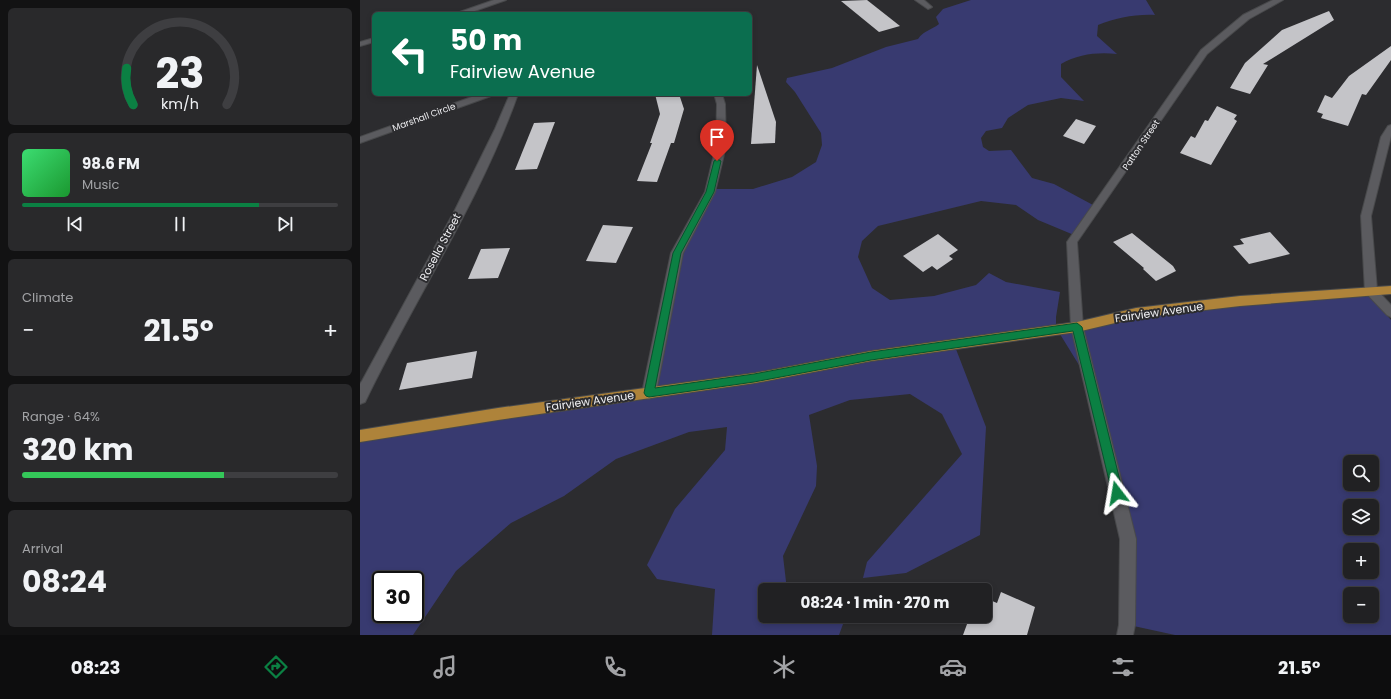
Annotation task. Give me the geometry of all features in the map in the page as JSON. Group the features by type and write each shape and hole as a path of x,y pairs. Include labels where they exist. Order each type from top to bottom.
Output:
{"main road":[{"name":"Fairview Avenue","path":"360,436 498,414 754,378 871,356 1077,327 1143,312 1240,301 1391,290"}],"street":[{"path":"480,0 487,5"},
{"path":"464,12 502,0"},
{"path":"919,0 928,7"},
{"name":"Patton Street","path":"1125,635 1127,625 1128,539 1077,327 1072,242 1204,52 1246,17 1279,0"},
{"path":"360,44 372,41"},
{"name":"Marshall Circle","path":"360,140 482,96"},
{"name":"Rosella Street","path":"360,398 368,380 428,272 467,197 506,117 513,96"},
{"path":"649,393 677,253 710,192 721,146 721,104 719,96"},
{"path":"1391,128 1386,137 1366,216 1371,292 1391,312"}],"shaded area":[{"path":"971,0 1146,0 1155,15 1126,17 1111,20 1098,25 1097,36 1117,54 1088,54 1061,64 1061,77 1084,101 1061,98 1028,105 1008,118 1002,128 986,131 981,138 983,147 989,151 1011,150 1032,178 1054,184 1093,205 1074,235 1038,220 1016,205 981,201 878,226 862,241 858,257 872,288 890,300 934,296 976,285 989,273 1006,282 1060,292 1056,324 1233,300 1368,293 1391,320 1391,635 1175,635 1129,625 1116,473 1079,365 1055,326 954,344 986,427 980,535 906,573 863,578 867,562 962,454 942,414 910,394 850,400 809,415 817,466 816,486 783,556 786,583 758,583 758,623 843,623 839,635 712,635 715,589 657,579 647,565 675,509 725,450 727,427 689,432 616,459 564,496 511,523 456,571 424,619 424,571 372,571 372,623 421,623 413,635 360,635 360,436 642,393 648,385 674,252 713,189 753,189 792,177 816,162 822,145 821,133 795,92 786,82 787,78 832,68 886,47 918,39 939,24 936,17 943,9"}],"building":[{"path":"867,0 900,26 879,32 841,1"},
{"path":"1329,11 1334,20 1263,64 1268,65 1250,94 1230,88 1245,63 1282,30"},
{"path":"1391,46 1391,60 1366,95 1362,94 1348,126 1321,118 1323,114 1317,112 1325,95 1332,98 1349,76"},
{"path":"757,65 776,122 775,143 751,144"},
{"path":"656,96 680,96 684,109 674,143 671,143 657,182 637,181 652,143 650,143 660,114"},
{"path":"1217,106 1237,115 1234,119 1237,121 1211,165 1180,153 1191,136 1195,138 1205,120 1208,121"},
{"path":"1076,119 1096,126 1084,144 1063,136"},
{"path":"555,122 537,169 515,170 534,123"},
{"path":"603,225 633,227 616,263 586,261"},
{"path":"1270,232 1290,254 1249,264 1233,246 1244,244 1240,239"},
{"path":"1132,233 1173,266 1176,271 1156,281 1143,269 1144,268 1113,242"},
{"path":"938,234 958,250 949,256 953,259 937,270 932,266 923,272 903,256"},
{"path":"510,248 498,278 468,279 481,249"},
{"path":"477,351 472,378 399,390 407,363"},
{"path":"1001,592 1035,607 1027,635 963,635 967,623 992,623 992,601 997,603"}],"route":[{"path":"717,161 710,192 677,253 649,393 754,378 871,356 1077,327 1117,493"}]}
